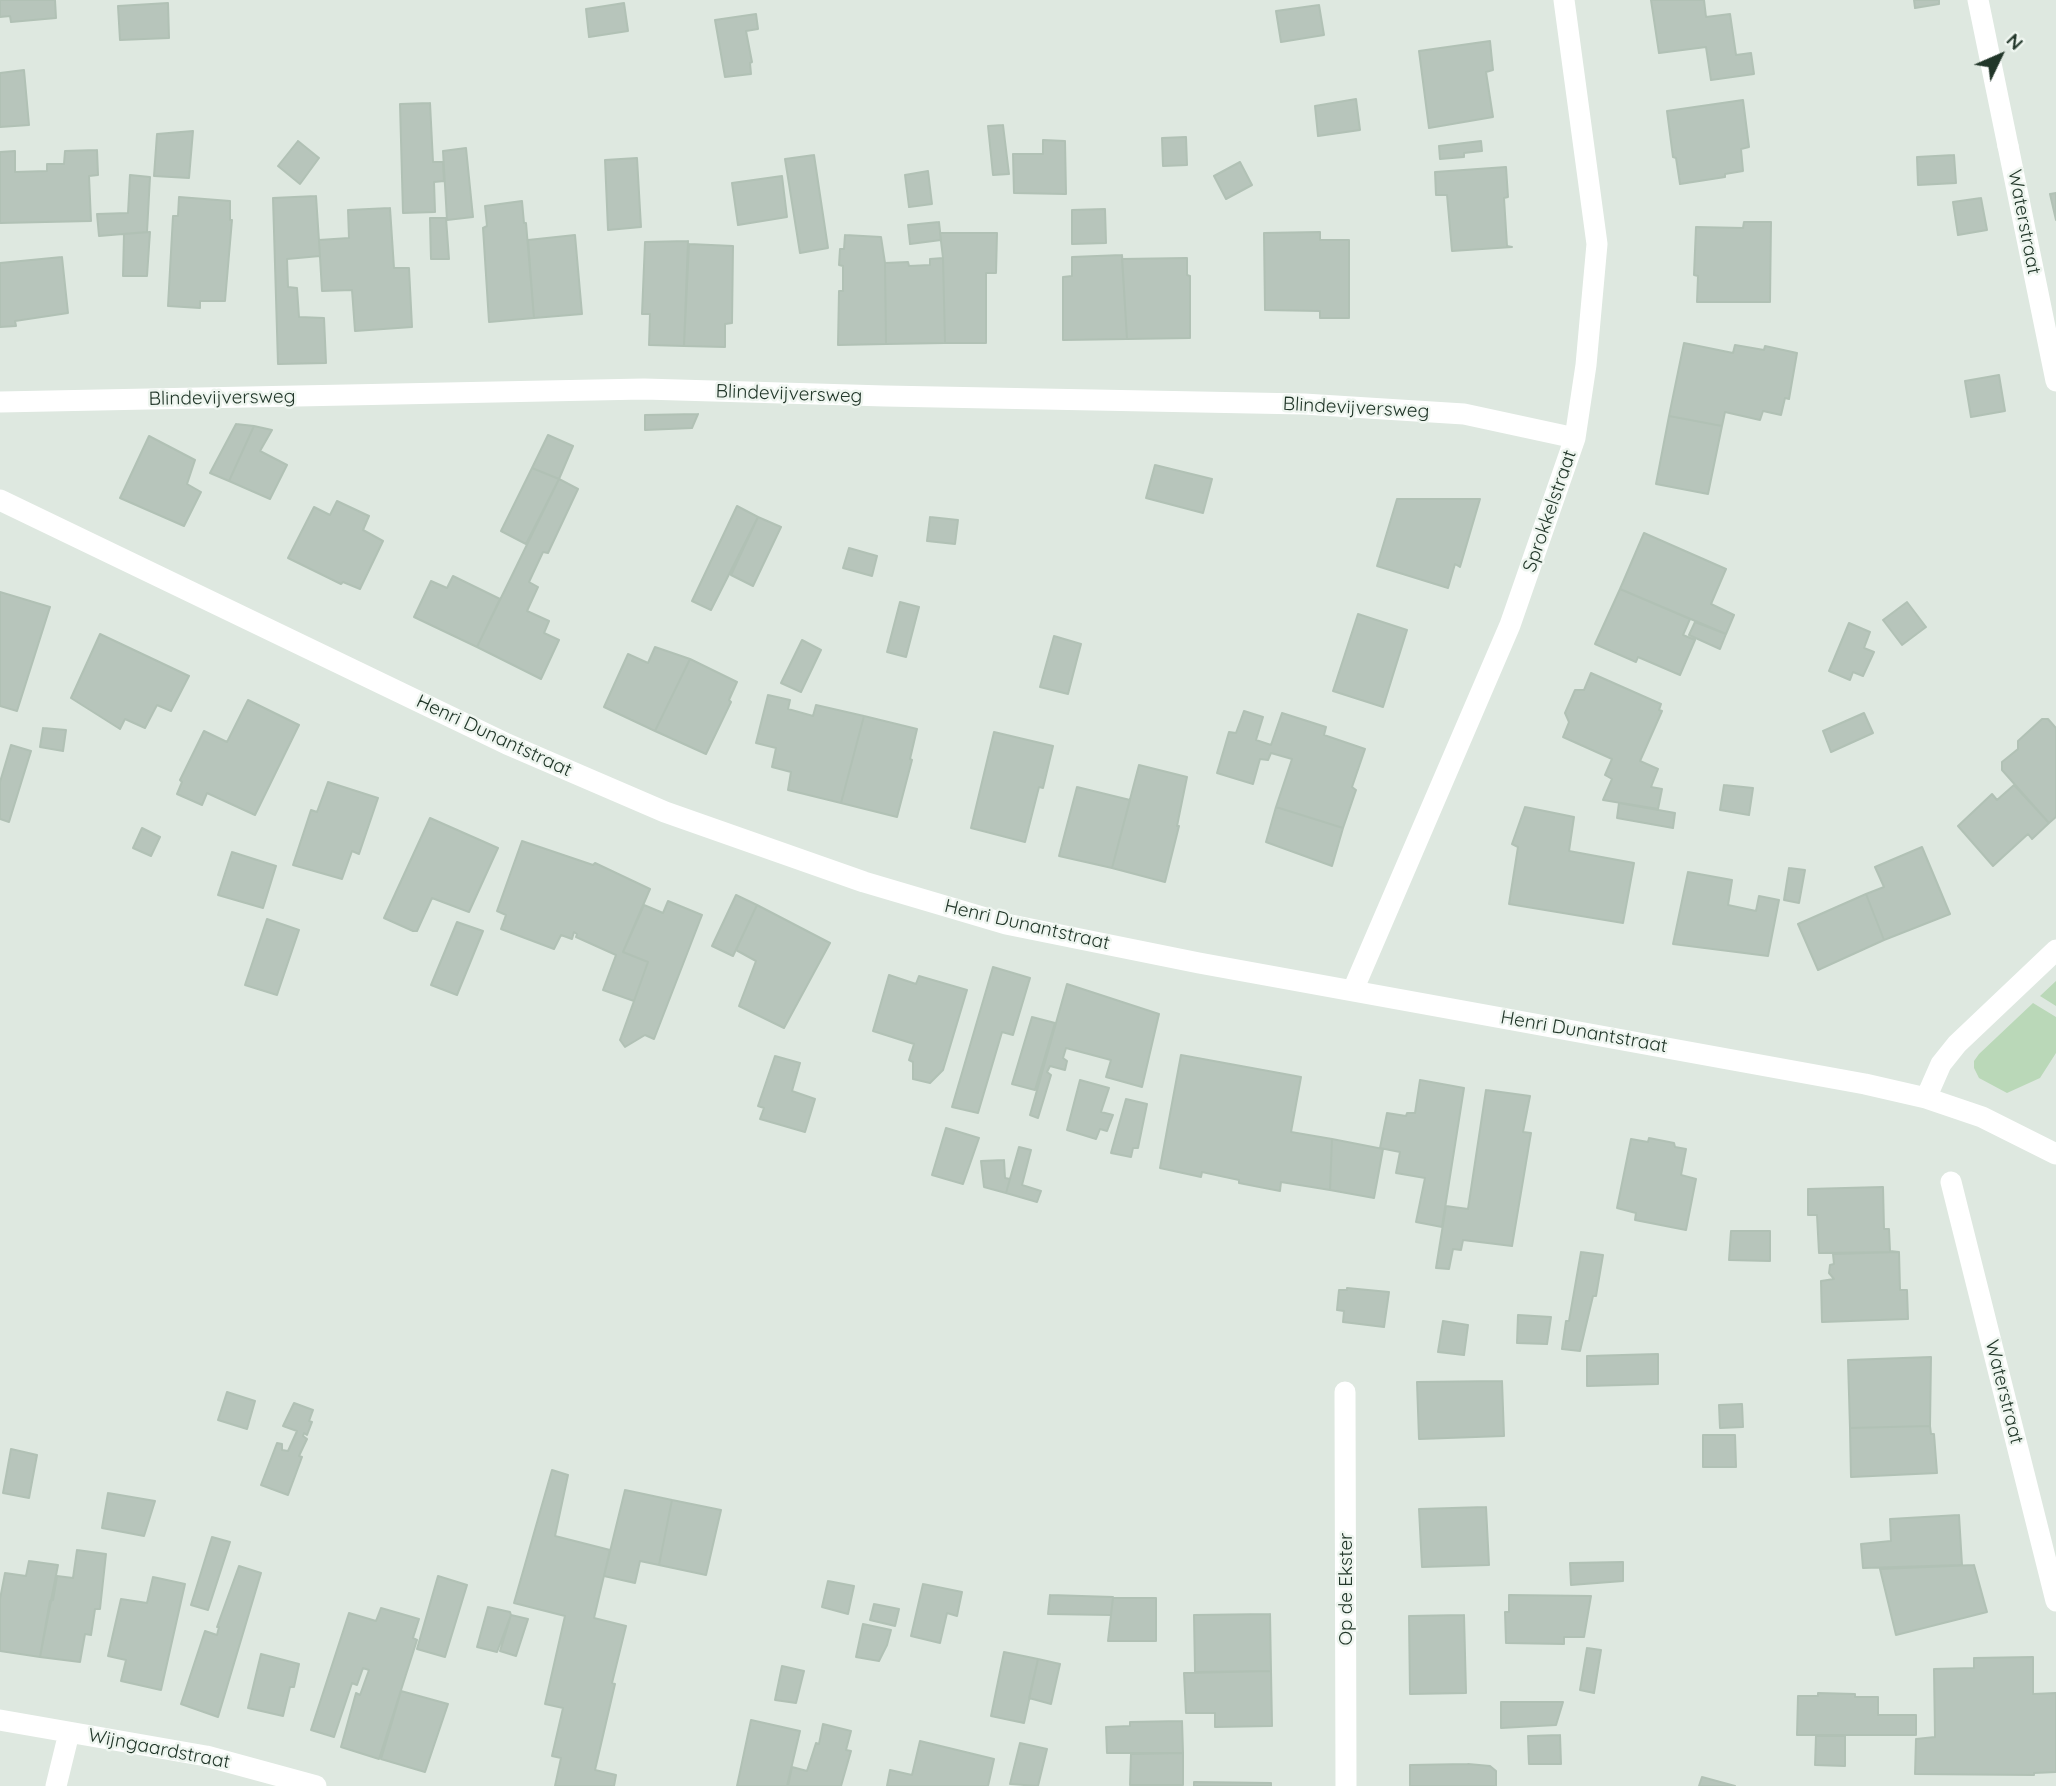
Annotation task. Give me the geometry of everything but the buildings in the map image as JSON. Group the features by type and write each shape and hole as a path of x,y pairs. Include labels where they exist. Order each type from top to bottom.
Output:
{"street":[{"name":"Sprokkelstraat","path":"1353,990 1510,625 1575,438 1586,365 1597,244 1564,0"},
{"name":"Waterstraat","path":"1978,0 2056,381"},
{"name":"Blindevijversweg","path":"0,402 644,389 885,397 1304,404 1464,414 1575,438"},
{"name":"Henri Dunantstraat","path":"0,500 507,744 665,812 864,882 1006,924 1199,962 1851,1081 1926,1098"},
{"path":"2056,950 1957,1044 1941,1065 1926,1098 1982,1117 2056,1154"},
{"name":"Waterstraat","path":"1951,1182 2056,1601"},
{"name":"Op de Ekster","path":"1345,1392 1346,1786"},
{"name":"Wijngaardstraat","path":"0,1720 206,1756 316,1786"},
{"path":"56,1786 69,1733"}],"green space":[{"path":"2056,981 2056,1006 2040,996"},
{"path":"2033,1003 2056,1017 2056,1053 2040,1078 2007,1093 1979,1078 1974,1061"}]}
